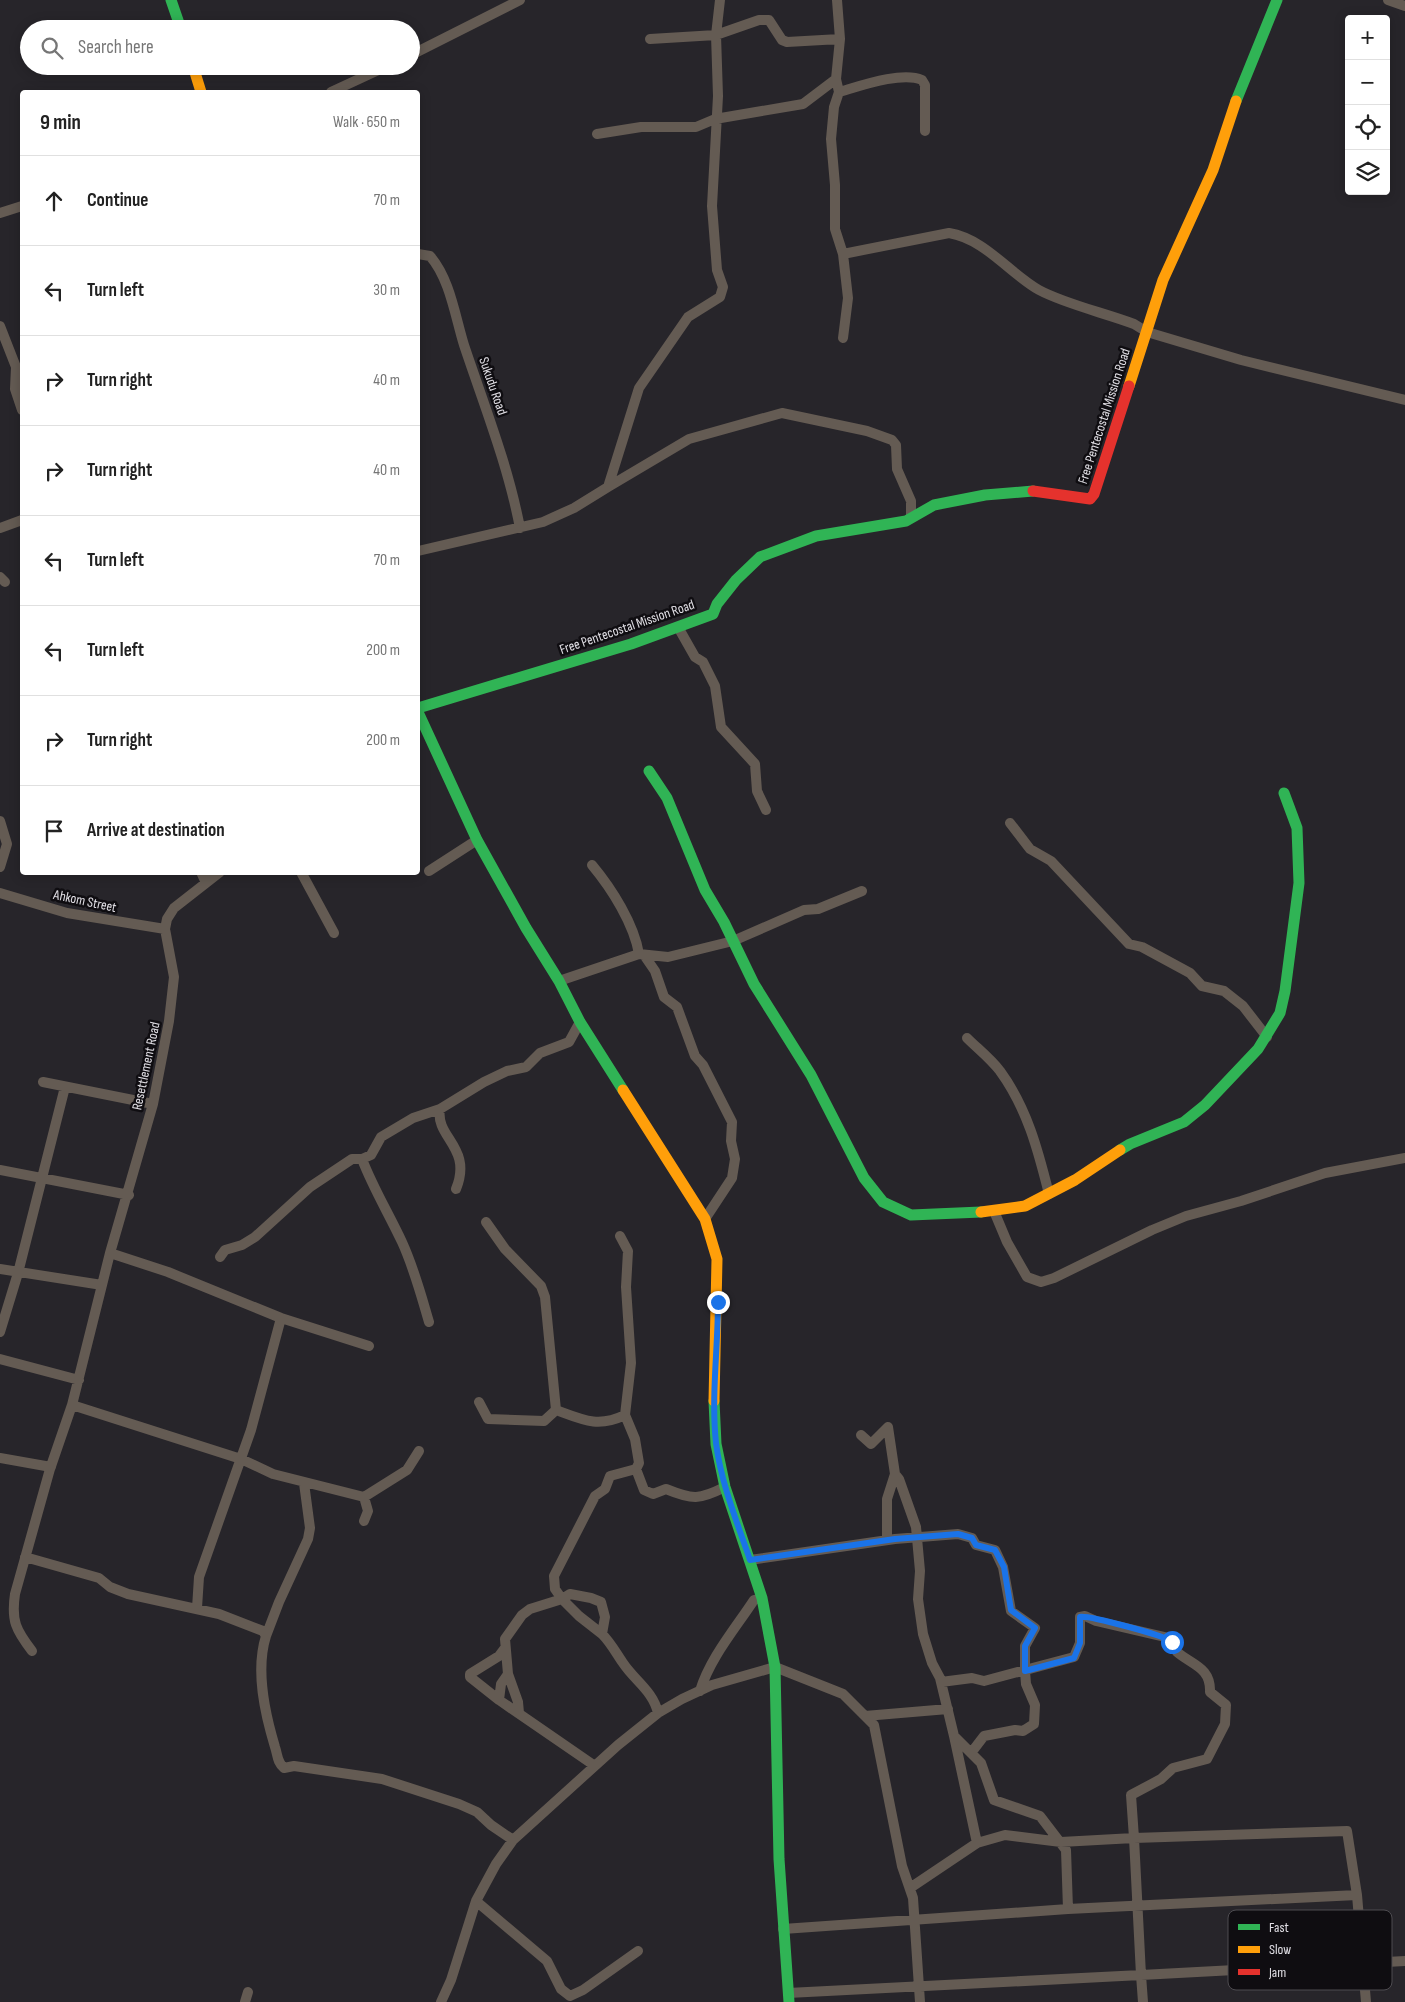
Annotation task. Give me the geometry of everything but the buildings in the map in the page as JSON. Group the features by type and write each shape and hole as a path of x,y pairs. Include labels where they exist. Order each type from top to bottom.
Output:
{"street":[{"path":"171,0 178,20"},
{"path":"420,50 520,0"},
{"path":"608,487 639,388 688,317 720,297 723,286 717,270 713,228 715,119 718,96 716,35 720,0"},
{"path":"837,0 840,39 836,79 839,92 834,107 831,139 835,185 835,229 843,254 848,298 843,338"},
{"name":"Free Pentecostal Mission Road","path":"420,707 631,644 713,614 717,604 736,580 760,557 816,536 864,529 911,518 934,505 985,495 1028,490 1090,499 1094,494 1163,280 1182,234 1213,170 1227,124 1277,0"},
{"path":"1388,0 1405,6"},
{"path":"650,39 716,35 759,20 769,20 782,40 787,42 840,39"},
{"path":"196,75 200,90"},
{"path":"335,90 368,75"},
{"path":"839,92 898,78 916,77 922,80 924,85 925,131"},
{"path":"597,134 641,127 696,127 715,119 803,104 836,79"},
{"path":"0,213 20,207"},
{"path":"843,254 904,241 949,233 955,234 974,241 1040,290 1134,324 1147,332 1241,360 1405,400"},
{"name":"Sukudu Road","path":"420,254 430,256 435,262 448,292 484,398 515,502 520,528"},
{"path":"0,326 16,367 15,389 20,404"},
{"path":"420,551 544,522 574,508 689,439 782,413 867,431 892,440 896,445 898,469 911,501 911,518"},
{"path":"0,528 20,521"},
{"path":"678,627 695,657 703,662 715,686 721,727 755,764 757,791 766,810"},
{"path":"420,726 477,840 580,1022 705,1219 717,1259 714,1415 716,1444 725,1487 762,1598 775,1667 783,1929 788,1998 919,1986 1228,1970"},
{"path":"649,770 667,798 705,890 734,941 754,984 811,1075 850,1153 873,1192 883,1202 911,1215 994,1211 1025,1206 1049,1194 1130,1144 1184,1122 1232,1078 1267,1037 1280,1013 1285,991 1299,883 1297,828 1284,793"},
{"path":"0,821 7,844 0,867"},
{"path":"1010,823 1030,849 1051,861 1129,944 1142,946 1190,973 1202,986 1224,991 1243,1006 1267,1037"},
{"path":"429,871 477,840"},
{"path":"592,866 606,882 630,925 642,954 655,971 664,997 677,1007 695,1056 703,1065 732,1122 731,1141 735,1159 732,1178 705,1219"},
{"path":"202,875 206,883"},
{"path":"166,929 167,918 174,908 216,875"},
{"path":"303,875 334,933"},
{"path":"559,982 642,954 668,957 734,941 804,910 818,909 862,891"},
{"name":"Ahkom Street","path":"0,893 67,913 166,929"},
{"name":"Resettlement Road","path":"32,1651 15,1626 13,1612 25,1557 51,1467 72,1405 110,1253 129,1195 153,1104 169,1021 174,978 166,929"},
{"path":"220,1257 225,1250 242,1246 256,1237 280,1212 352,1159 371,1155 381,1137 413,1118 440,1109 484,1082 507,1071 526,1067 540,1053 569,1042 580,1022"},
{"path":"967,1038 1000,1071 1025,1115 1034,1136 1049,1194"},
{"path":"43,1082 153,1104"},
{"path":"0,1332 18,1273 65,1087"},
{"path":"440,1109 439,1117 454,1145 462,1167 456,1189"},
{"path":"362,1158 369,1178 402,1243 419,1288 429,1322"},
{"path":"994,1211 1007,1242 1027,1277 1041,1282 1054,1278 1152,1230 1186,1216 1241,1201 1325,1173 1405,1158"},
{"path":"0,1170 129,1195"},
{"path":"486,1222 505,1249 541,1286 545,1297 556,1410"},
{"path":"620,1236 628,1251 626,1287 630,1363 625,1415 635,1439 639,1463 636,1468 610,1476 605,1489 596,1496 554,1576 555,1589 562,1600 602,1634 617,1652 622,1663 652,1696 658,1713"},
{"path":"110,1253 168,1272 281,1318 369,1346"},
{"path":"0,1269 102,1285"},
{"path":"197,1608 199,1577 256,1414 281,1318"},
{"path":"0,1359 79,1380"},
{"path":"480,1402 484,1415 494,1420 544,1421 556,1410"},
{"path":"72,1405 241,1459 274,1474 364,1497 407,1470 419,1451"},
{"path":"556,1410 586,1421 610,1422 625,1415"},
{"path":"861,1435 871,1444 888,1426 895,1474 887,1498 887,1540"},
{"path":"0,1458 51,1467"},
{"path":"636,1468 644,1490 653,1494 666,1489 683,1496 703,1498 725,1487"},
{"path":"895,1474 910,1505 917,1537 920,1571 918,1599 923,1634 932,1663 941,1682 977,1842"},
{"path":"304,1483 310,1528 308,1539 279,1602 263,1646 262,1682 267,1722 278,1763 284,1768 294,1766 382,1779 469,1808 514,1840"},
{"path":"364,1497 368,1510 364,1521"},
{"path":"750,1560 887,1540 958,1534 972,1538 976,1545 995,1550 1004,1567 1011,1610 1035,1628 1025,1646 1026,1684 1035,1705 1034,1724 1023,1731 1015,1730 984,1736 971,1753"},
{"path":"25,1557 98,1578 110,1587 128,1594 197,1608 254,1626 263,1631 266,1636"},
{"path":"519,1713 518,1702 508,1674 505,1639 522,1614 530,1609 562,1600 570,1594 591,1598 601,1602 605,1617 602,1634"},
{"path":"700,1691 704,1677 729,1637 754,1600 762,1598"},
{"path":"941,1682 972,1678 984,1681 1074,1658 1080,1643 1078,1621 1080,1617 1085,1616 1096,1621 1169,1638 1177,1652 1202,1669 1211,1682 1210,1692 1226,1705 1225,1724 1207,1759 1173,1768 1161,1780 1131,1795 1143,2002"},
{"path":"505,1648 499,1656 470,1674 470,1677 566,1748 595,1766"},
{"path":"441,2002 451,1980 476,1902 496,1864 514,1840 595,1766 658,1713 700,1691 740,1676 775,1667 843,1694 874,1725 902,1866 914,1898 920,2002"},
{"path":"500,1700 502,1684 508,1674"},
{"path":"865,1716 948,1709"},
{"path":"954,1736 981,1763 994,1800 1040,1816 1061,1842 1066,1850 1068,1909"},
{"path":"910,1888 977,1842 1005,1835 1061,1842 1347,1831 1359,1910"},
{"path":"783,1929 915,1918 1138,1904 1357,1895"},
{"path":"476,1902 546,1962 561,1990 570,1996 583,1990 638,1951"},
{"path":"1392,1962 1405,1961"}],"traffic: fast":[{"path":"171,0 178,20"},
{"path":"1236,101 1277,0"},
{"path":"420,707 631,644 713,614 717,604 736,580 760,557 816,536 906,521 934,505 985,495 1033,491"},
{"path":"420,716 477,840 526,928 559,981 580,1022 623,1090"},
{"path":"649,771 667,798 705,890 724,922 754,984 811,1075 864,1178 883,1202 911,1215 981,1212"},
{"path":"1120,1150 1184,1122 1205,1105 1258,1049 1280,1013 1285,991 1299,883 1297,828 1284,793"},
{"path":"714,1401 716,1444 725,1487 762,1598 775,1667 779,1859 789,2002"}],"traffic: slow":[{"path":"196,75 200,90"},
{"path":"1129,386 1163,280 1213,170 1236,101"},
{"path":"623,1090 705,1219 717,1259 714,1401"},
{"path":"981,1212 1025,1206 1075,1180 1120,1150"}],"traffic: jam":[{"path":"1033,491 1090,499 1094,494 1129,386"}],"route":[{"path":"718,1302 714,1415 716,1444 725,1487 750,1560 895,1539 927,1538 958,1534 972,1538 976,1545 995,1550 1004,1567 1010,1594 1011,1610 1035,1628 1025,1646 1025,1671 1074,1658 1080,1643 1078,1621 1080,1617 1085,1616 1096,1621 1156,1634 1169,1638 1172,1642"}]}
